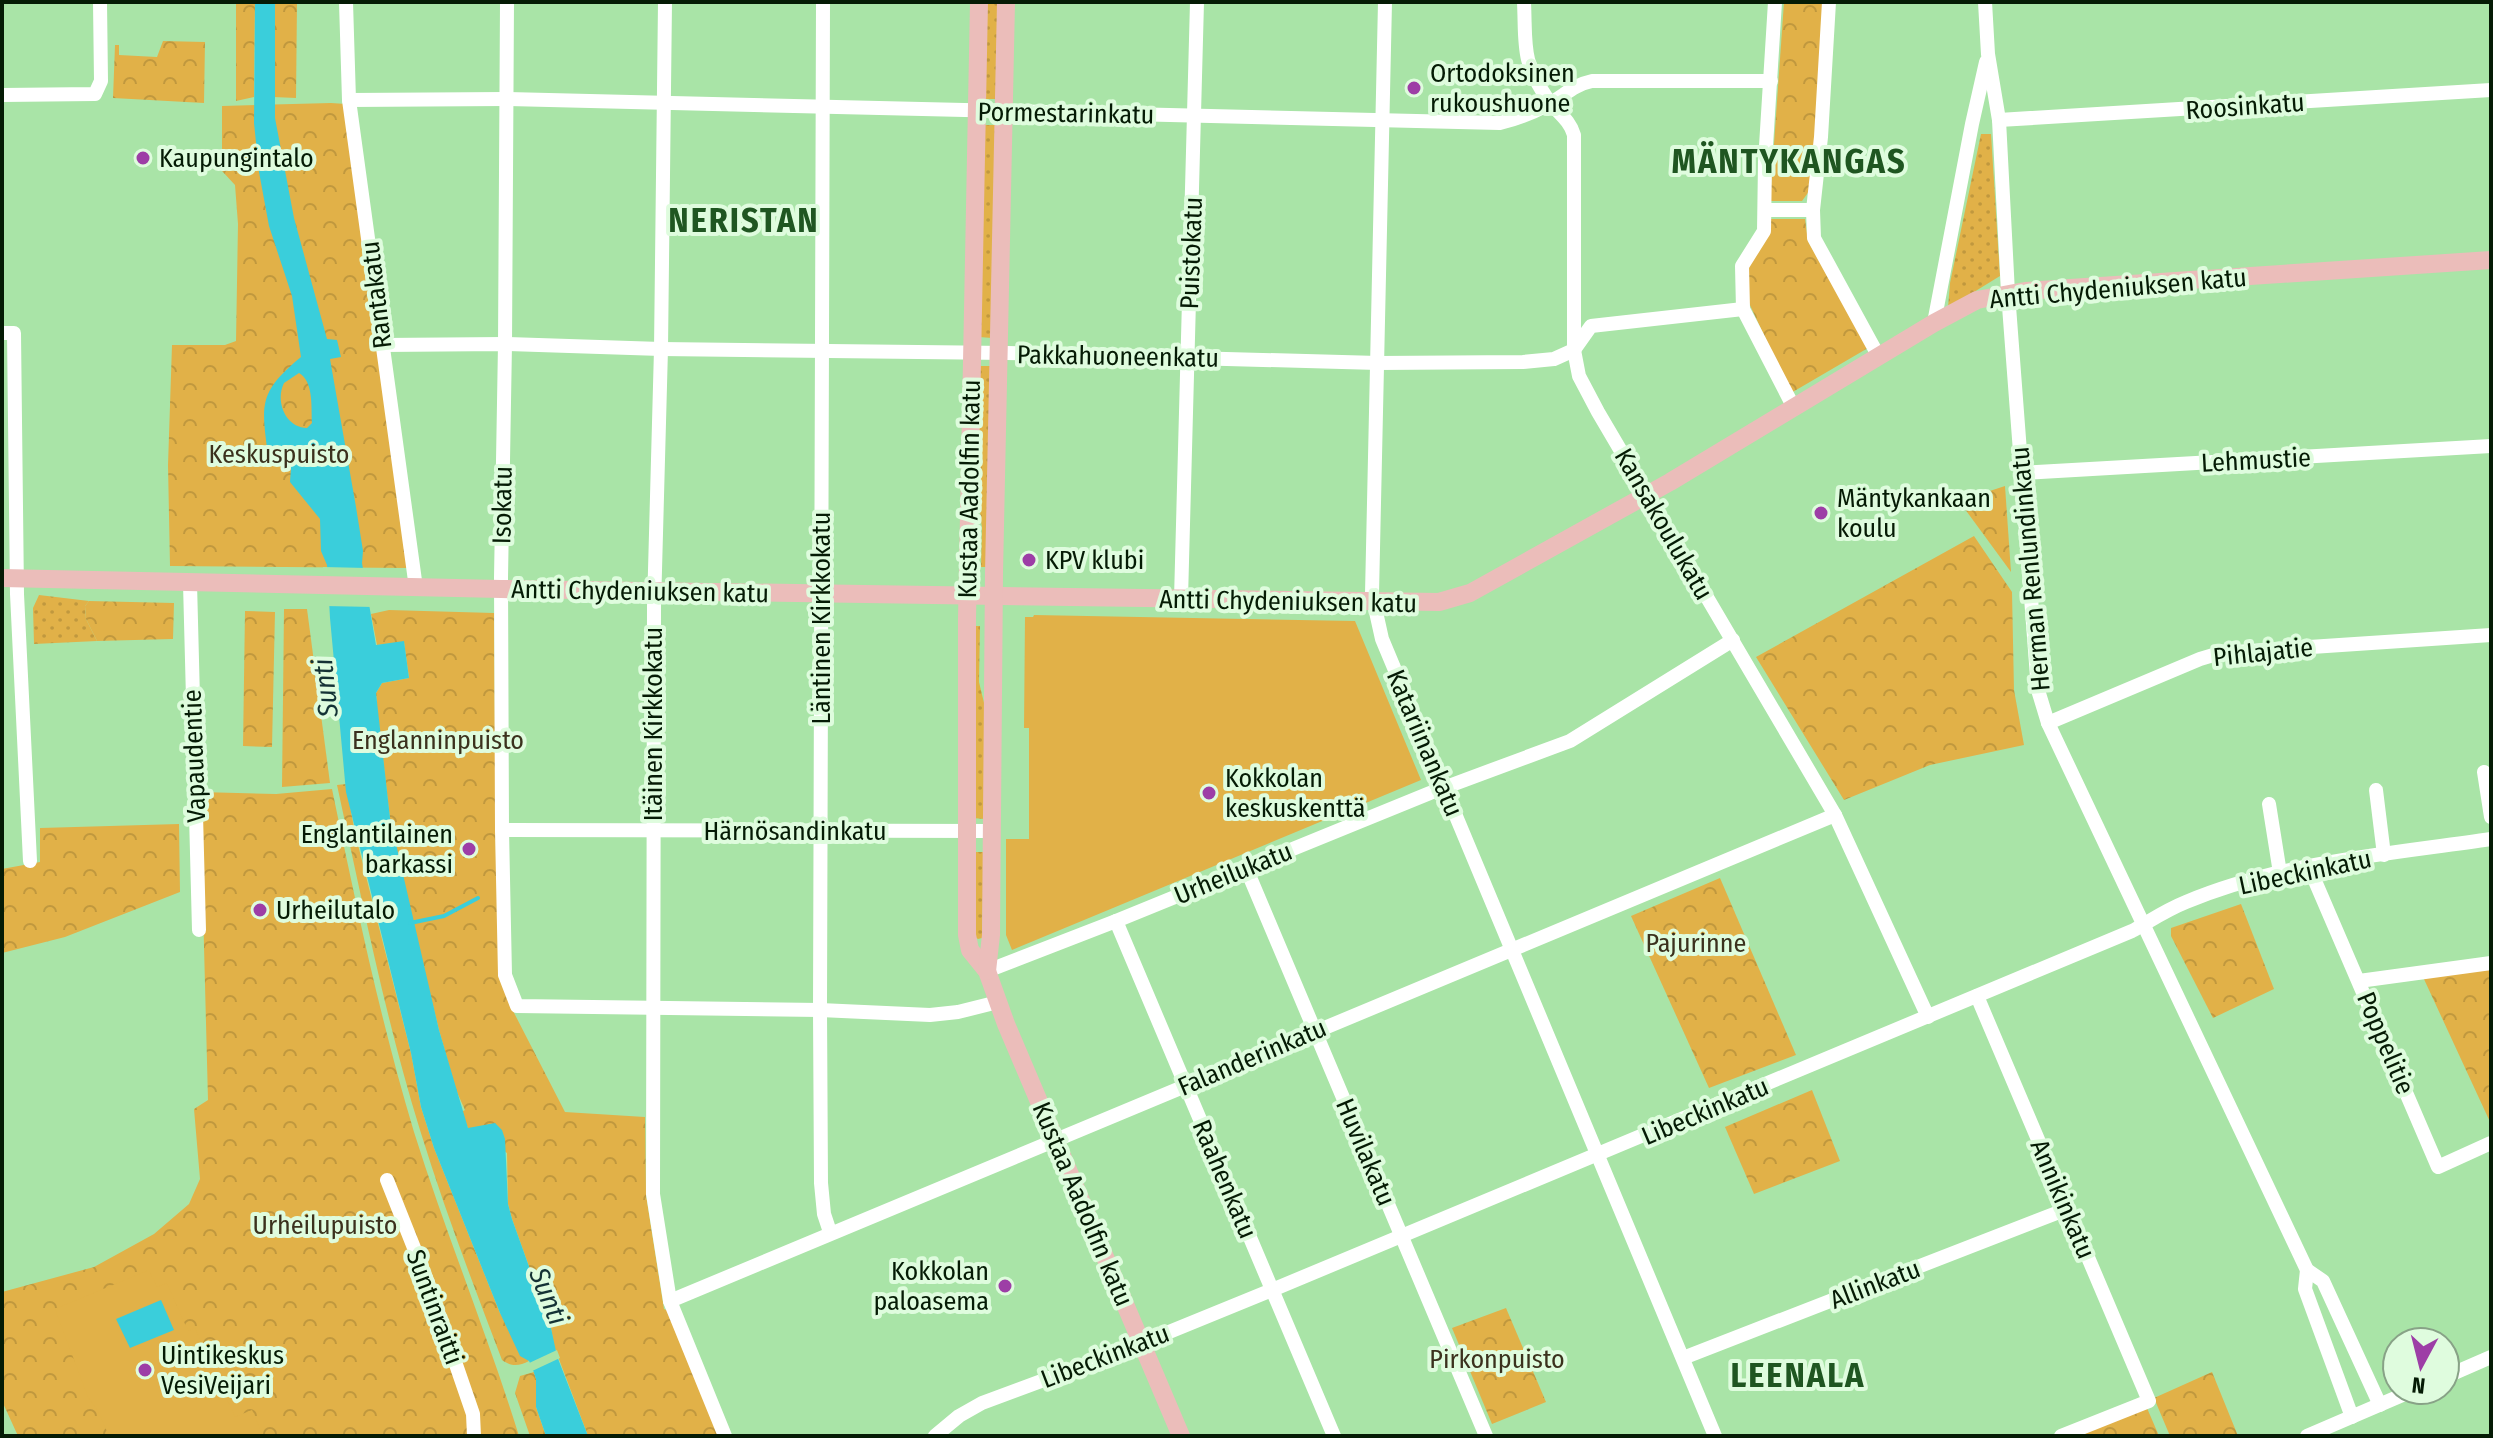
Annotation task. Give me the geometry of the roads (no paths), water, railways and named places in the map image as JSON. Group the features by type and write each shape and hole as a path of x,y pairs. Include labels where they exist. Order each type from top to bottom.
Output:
{"main road":[{"name":"Kustaa Aadolfin katu","path":"979,2 968,595 967,935 970,950 987,971 1181,1436"},
{"name":"Kustaa Aadolfin katu","path":"987,971 991,935 994,596 1006,2"},
{"name":"Antti Chydeniuksen katu","path":"9,578 416,588 1439,602 1470,593 1670,482 1977,300 2008,293 2491,260"}],"street":[{"path":"2,95 95,94 101,81 100,2"},
{"name":"Rantakatu","path":"346,2 349,100 416,588"},
{"name":"Isokatu","path":"507,2 501,589 505,975 517,1006 653,1006"},
{"name":"Itäinen Kirkkokatu","path":"665,2 661,349 654,590 653,1194 670,1301 725,1436"},
{"name":"Läntinen Kirkkokatu","path":"823,2 820,1010 821,1183 824,1214 830,1232"},
{"name":"Puistokatu","path":"1181,599 1197,2"},
{"name":"Katariinankatu","path":"1385,2 1374,603 1382,639 1715,1436"},
{"name":"Kansakoulukatu","path":"1524,2 1526,58 1530,71 1550,103 1572,126 1574,135 1574,350 1579,376 1835,815 1928,1017"},
{"path":"1775,2 1764,231 1742,266 1743,309 1794,408"},
{"path":"1829,2 1813,210 1814,238 1879,357"},
{"name":"Herman Renlundinkatu","path":"1985,2 1988,54 1999,120 2008,293 2038,690 2048,723 2307,1270 2323,1281 2380,1405"},
{"path":"1934,323 1988,54"},
{"name":"Pormestarinkatu","path":"349,100 506,99 1500,123 1550,103 1575,85 1592,81 1771,81"},
{"name":"Roosinkatu","path":"1999,120 2491,90"},
{"path":"1766,210 1813,210"},
{"name":"Pakkahuoneenkatu","path":"382,345 505,344 1378,363 1523,362 1554,359 1574,350 1591,326 1743,309"},
{"path":"2,333 14,333 9,578 30,861"},
{"name":"Lehmustie","path":"2021,473 2491,446"},
{"name":"Vapaudentie","path":"190,583 199,930"},
{"name":"Pihlajatie","path":"2048,723 2220,653 2491,635"},
{"name":"Urheilukatu","path":"987,971 1444,788 1570,741 1733,640"},
{"path":"2484,772 2491,817"},
{"path":"2376,790 2384,855"},
{"path":"2269,804 2280,873"},
{"name":"Falanderinkatu","path":"670,1301 1835,815"},
{"name":"Härnösandinkatu","path":"502,830 992,831"},
{"name":"Libeckinkatu","path":"939,1435 959,1416 982,1403 1142,1343 1598,1155 1977,996 2144,924 2188,901 2309,867 2491,839"},
{"name":"Poppelitie","path":"2309,867 2438,1167 2491,1143"},
{"name":"Huvilakatu","path":"1246,868 1486,1436"},
{"name":"Raahenkatu","path":"1116,921 1334,1436"},
{"path":"2359,981 2491,963"},
{"name":"Annikinkatu","path":"1977,996 2149,1401 2061,1436"},
{"path":"653,1006 930,1015 998,1002"},
{"name":"Suntinraitti","path":"387,1180 428,1283 473,1414 474,1436"},
{"name":"Allinkatu","path":"1683,1358 2067,1209"},
{"name":"Herman Renlundinkatu","path":"2307,1270 2305,1289 2352,1417"},
{"path":"2461,1370 2491,1357"},
{"path":"2307,1436 2380,1405"}],"water":[{"path":"255,2 275,2 275,118 294,218 327,339 337,340 341,357 330,359 376,645 404,641 409,678 382,683 376,693 390,818 439,1030 468,1128 495,1123 502,1130 512,1219 551,1328 557,1356 588,1436 546,1436 536,1407 536,1379 532,1367 520,1356 500,1313 434,1148 421,1107 411,1053 346,792 327,565 321,551 320,519 290,482 291,468 268,455 264,423 266,400 277,380 301,357 292,296 269,226 254,123","holes":["299,373 304,377 311,403 312,423 307,428 299,427 288,418 281,397 284,383"]},
{"path":"161,1300 174,1330 130,1348 116,1319"}],"waterway":[{"path":"410,923 444,916 478,898"}],"place":[{"name":"Ortodoksinen rukoushuone","path":"1414,88"},
{"name":"Kaupungintalo","path":"143,158"},
{"name":"Mäntykankaan koulu","path":"1821,513"},
{"name":"KPV klubi","path":"1029,560"},
{"name":"Kokkolan keskuskenttä","path":"1209,793"},
{"name":"Englantilainen barkassi","path":"469,849"},
{"name":"Urheilutalo","path":"260,910"},
{"name":"Kokkolan paloasema","path":"1005,1286"},
{"name":"Uintikeskus VesiVeijari","path":"145,1370"}],"district":[{"name":"MÄNTYKANGAS","path":"1789,161"},
{"name":"NERISTAN","path":"744,220"},
{"name":"LEENALA","path":"1798,1375"}],"park label":[{"name":"Keskuspuisto","path":"279,454"},
{"name":"Englanninpuisto","path":"438,740"},
{"name":"Pajurinne","path":"1696,943"},
{"name":"Urheilupuisto","path":"325,1225"},
{"name":"Pirkonpuisto","path":"1497,1359"}],"water label":[{"name":"Sunti","path":"325,688"},
{"name":"Sunti","path":"549,1296"}]}
